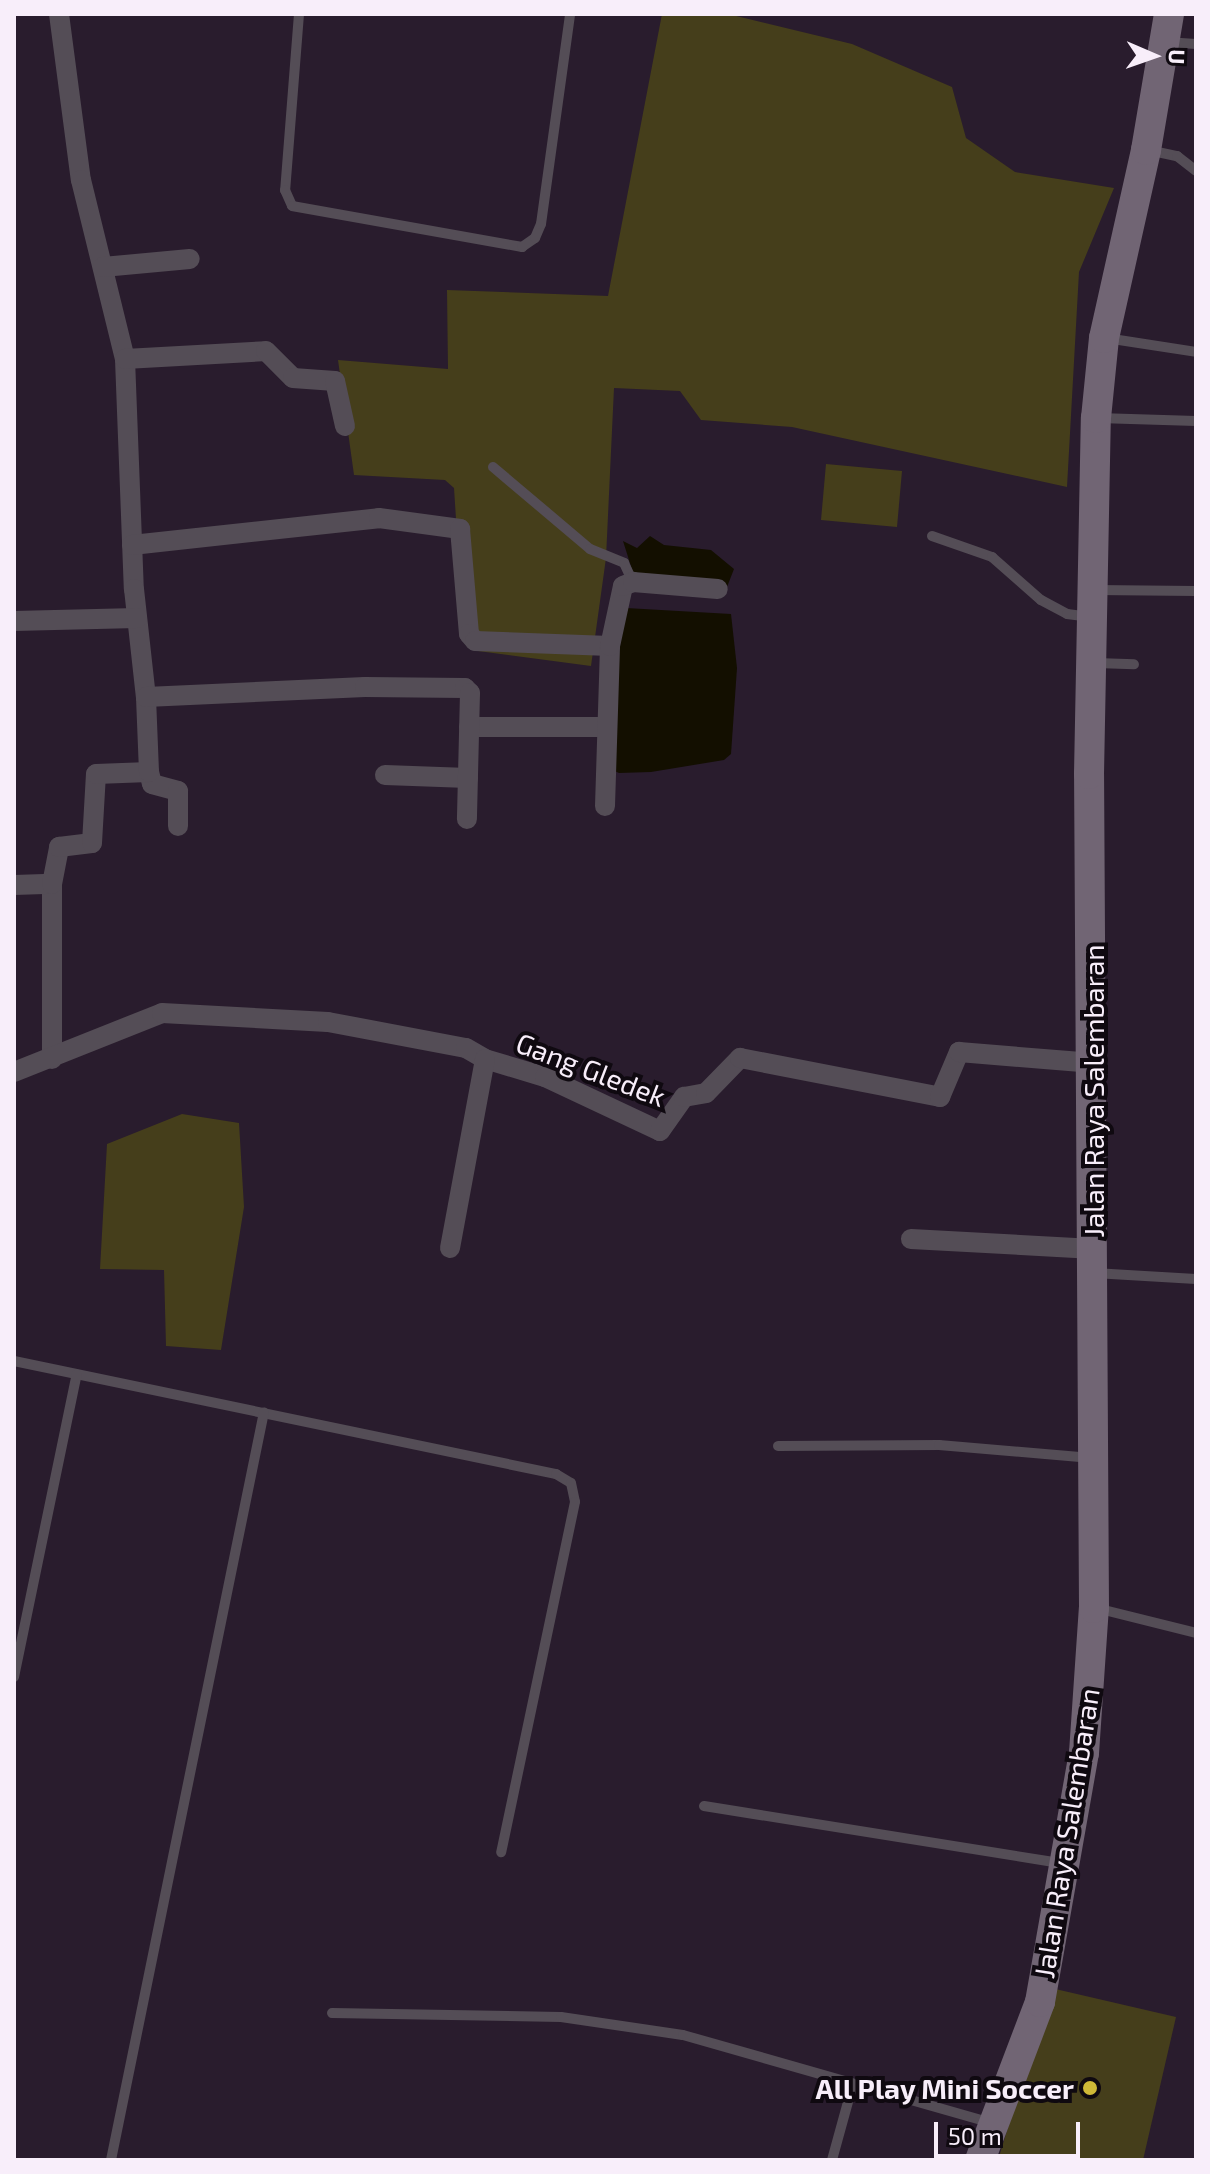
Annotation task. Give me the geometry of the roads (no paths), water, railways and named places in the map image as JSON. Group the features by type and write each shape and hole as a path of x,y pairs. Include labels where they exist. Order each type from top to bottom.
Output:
{"main road":[{"name":"Jalan Raya Salembaran","path":"980,2160 1040,2002 1067,1865 1084,1753 1094,1608 1092,663 1096,418 1104,338 1146,150 1177,33"}],"street":[{"path":"59,14 81,180 125,359 132,545 146,697 149,772 152,784 178,791 178,826"},
{"path":"103,267 190,259"},
{"path":"125,359 266,351 293,378 335,381 345,426"},
{"path":"132,545 379,518 460,529 469,634 475,641 610,646"},
{"path":"605,806 610,646 620,595 633,582 718,589"},
{"path":"14,621 137,618"},
{"path":"146,697 365,687 465,688 469,727 467,819"},
{"path":"469,727 606,727"},
{"path":"52,1059 52,884 57,849 92,843 96,774 149,772"},
{"path":"385,775 468,778"},
{"path":"14,885 52,884"},
{"name":"Gang Gledek","path":"14,1072 162,1013 191,1012 328,1022 408,1034 466,1048 485,1059 545,1077 660,1131 684,1097 706,1093 740,1058 940,1097 959,1052 1094,1063"},
{"path":"450,1248 485,1059"},
{"path":"911,1239 1093,1261"}],"lane":[{"path":"299,14 285,190 292,206 522,247 530,245 541,224 570,14"},
{"path":"1146,150 1177,156 1196,171"},
{"path":"1104,338 1196,352"},
{"path":"1096,418 1196,421"},
{"path":"493,467 590,549 624,563 633,582"},
{"path":"932,536 992,557 1041,600 1067,614 1093,604 1196,591"},
{"path":"1092,663 1134,664"},
{"path":"1093,1261 1196,1279"},
{"path":"14,1361 556,1474 571,1483 575,1502 501,1852"},
{"path":"14,1677 77,1374"},
{"path":"111,2160 264,1412"},
{"path":"778,1446 939,1445 1093,1458"},
{"path":"1094,1608 1196,1633"},
{"path":"704,1806 1067,1865"},
{"path":"332,2013 561,2017 683,2035 993,2124"},
{"path":"832,2160 853,2084"}],"place":[{"name":"All Play Mini Soccer","path":"1090,2088"}]}
